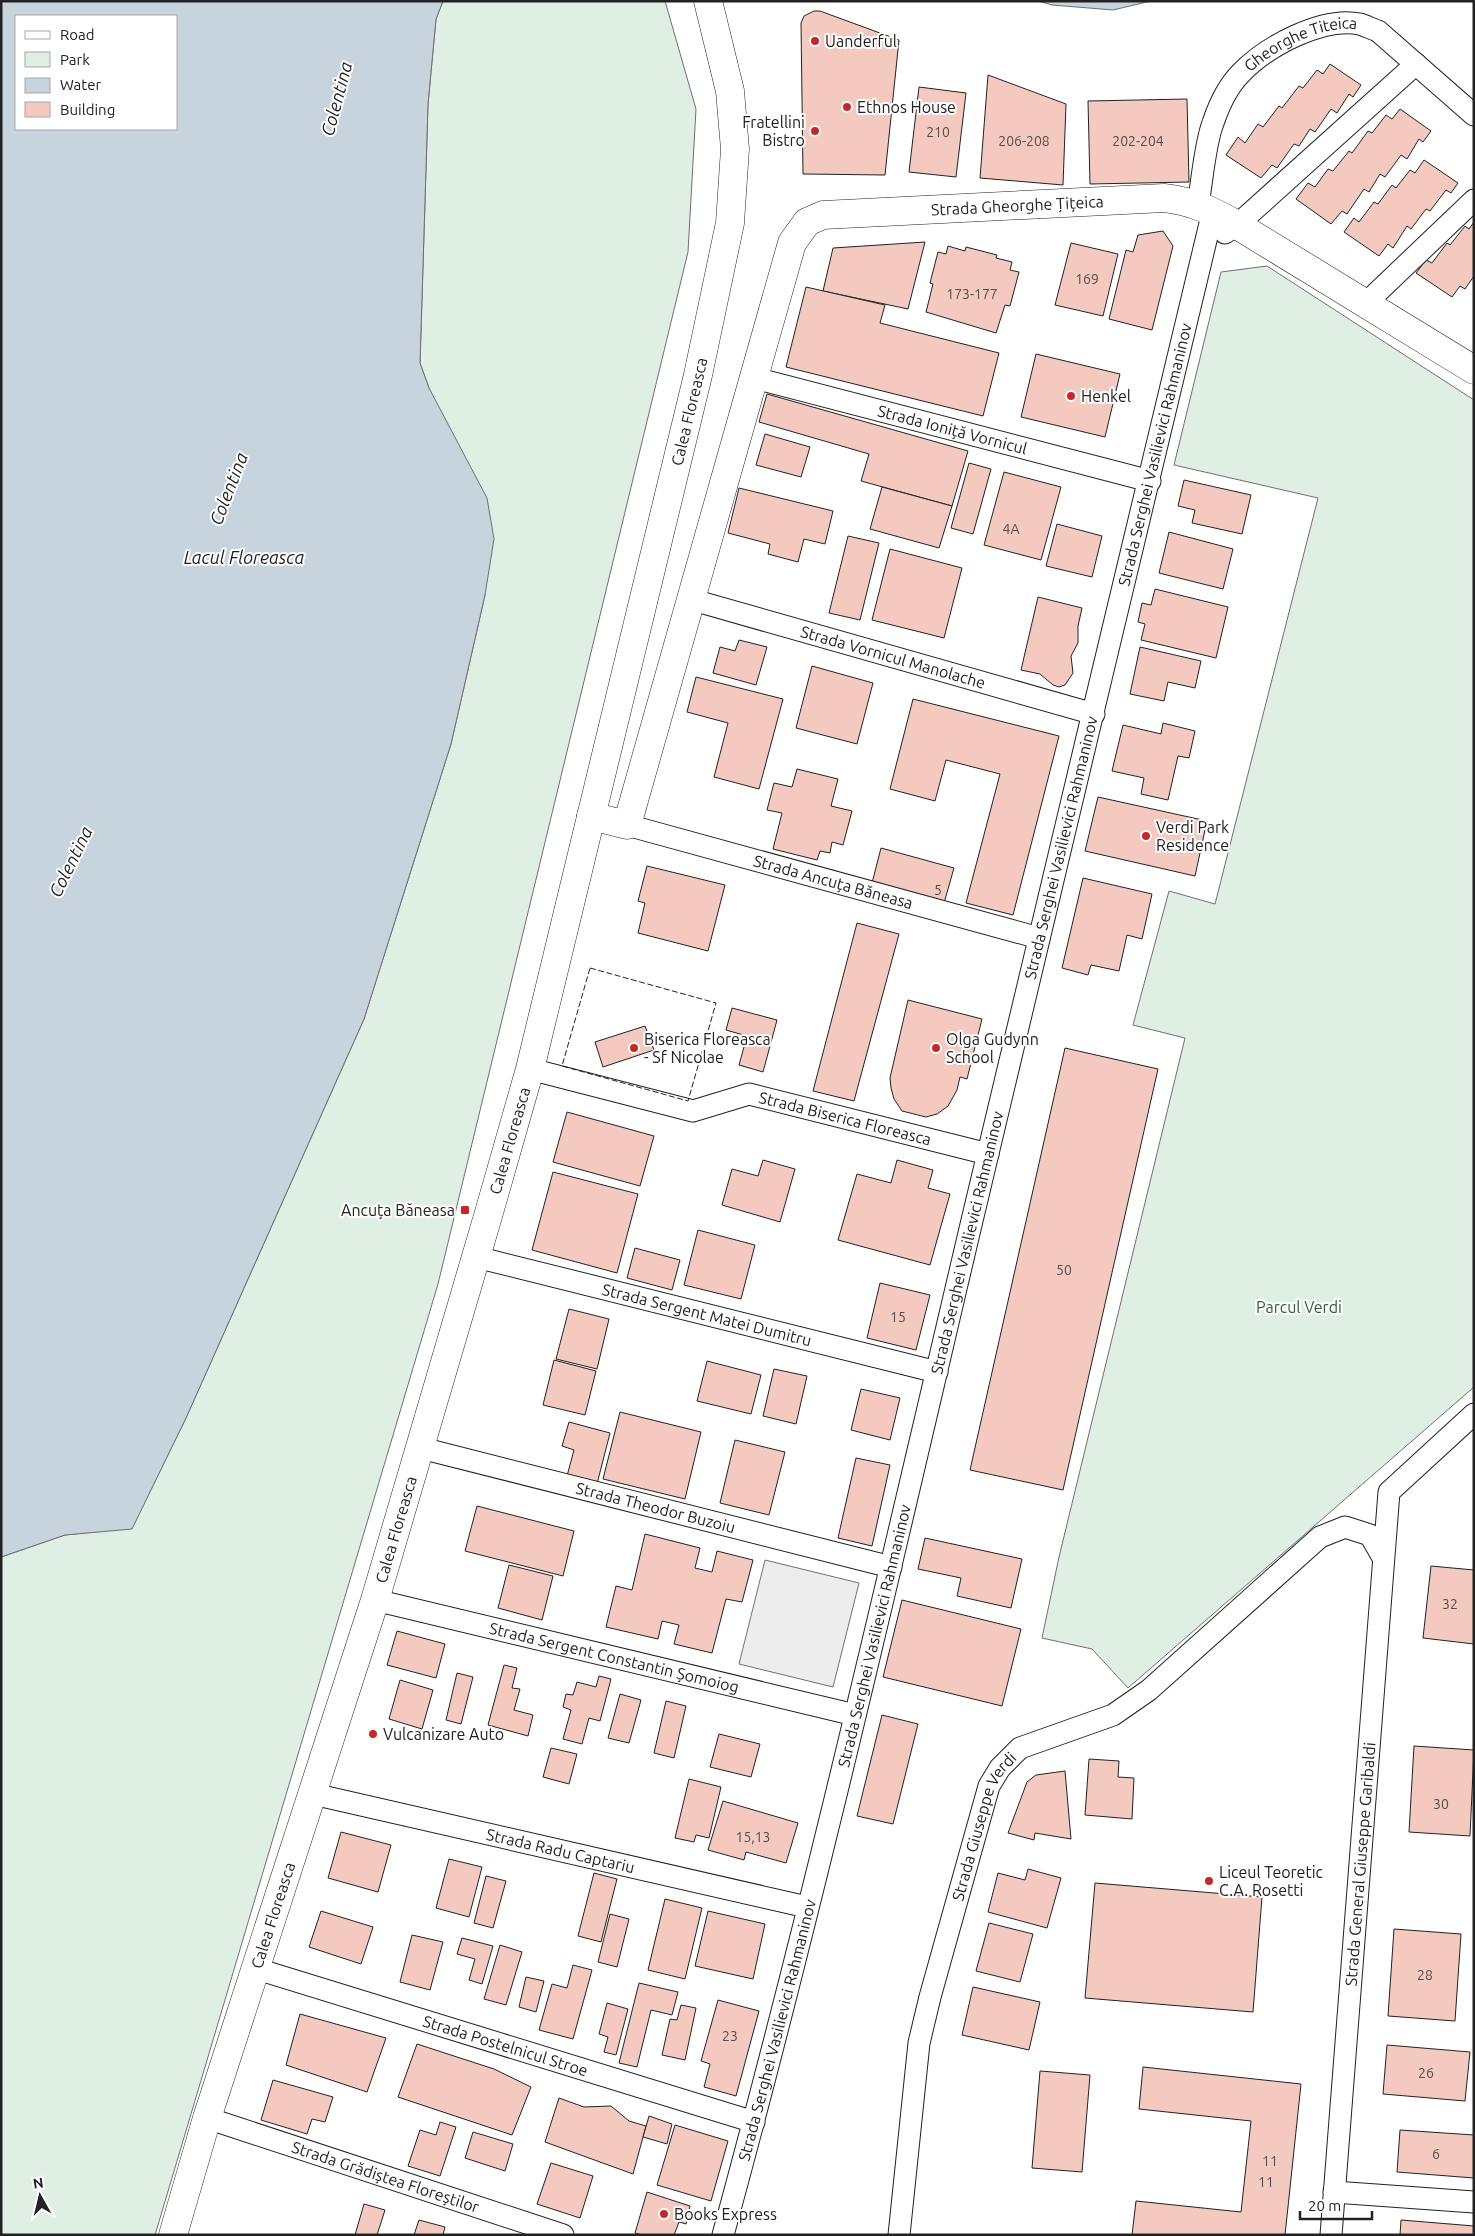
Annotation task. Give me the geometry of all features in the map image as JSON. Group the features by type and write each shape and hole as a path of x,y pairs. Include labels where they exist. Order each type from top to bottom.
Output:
{"main road":[{"name":"Calea Floreasca","path":"173,2235 208,2118 375,1600 421,1448 530,1069 698,375 730,223 735,149 730,91 708,1"},
{"name":"Strada Gheorghe Țițeica","path":"755,378 792,243 806,222 823,215 1164,198 1206,208 1237,225 1474,370"},
{"path":"593,808 627,825 755,378"},
{"path":"593,808 636,794"}],"street":[{"name":"Gheorghe Titeica","path":"1206,208 1212,126 1225,95 1240,73 1268,51 1311,30 1345,23 1360,24 1378,31 1474,115"},
{"path":"1204,248 1237,225 1416,64"},
{"path":"1365,304 1474,200"},
{"name":"Strada Serghei Vasilievici Rahmaninov","path":"723,2235 754,2122 891,1567 1204,248 1206,208"},
{"name":"Strada Ioniță Vornicul","path":"755,378 1150,480"},
{"name":"Strada Vornicul Manolache","path":"692,600 1094,714"},
{"name":"Strada Ancuța Băneasa","path":"627,825 1039,938"},
{"name":"Strada Biserica Floreasca","path":"530,1069 693,1111 749,1094 988,1154"},
{"name":"Strada Sergent Matei Dumitru","path":"476,1257 937,1372"},
{"name":"Strada General Giuseppe Garibaldi","path":"1331,2235 1382,1556 1389,1492 1474,1414"},
{"name":"Strada Theodor Buzoiu","path":"421,1448 891,1567"},
{"name":"Strada Giuseppe Verdi","path":"899,2235 915,2071 923,2025 989,1786 1000,1768 1020,1748 1113,1715 1149,1690 1320,1537 1345,1527 1370,1535 1382,1556"},
{"name":"Strada Sergent Constantin Șomoiog","path":"375,1600 854,1715"},
{"name":"Strada Radu Captariu","path":"313,1794 807,1907"},
{"name":"Strada Postelnicul Stroe","path":"257,1969 754,2122"},
{"name":"Strada Grădiștea Floreștilor","path":"208,2118 563,2235"},
{"path":"1334,2192 1474,2202"}],"green space":[{"path":"443,1 665,1 696,109 688,252 438,1284 155,2235 1,2235 1,1557 65,1535 132,1528 186,1418 364,1019 451,744 485,595 429,388 420,363 428,104 436,19"},
{"name":"Parcul Verdi","path":"1267,266 1474,400 1474,1387 1128,1688 1092,1649 1042,1638 1059,1557 1185,1038 1133,1025 1169,891 1215,904 1318,498 1174,465 1221,272"}],"shaded area":[{"path":"765,1560 859,1583 833,1687 739,1664"}],"water":[{"name":"Lacul Floreasca","path":"1,1 443,1 436,19 428,104 420,363 429,388 487,498 494,539 485,595 451,744 364,1019 186,1418 132,1529 65,1535 1,1557"},
{"path":"1038,1 1151,1 1113,10 1052,5"}],"building":[{"name":"Ethnos House","path":"814,11 820,11 899,40 885,175 803,174 801,23 804,16"},
{"path":"1330,64 1361,85 1353,97 1349,94 1337,113 1331,109 1315,132 1310,129 1299,146 1294,144 1277,168 1272,165 1261,178 1226,155 1238,137 1245,143 1258,124 1263,127 1279,106 1282,108 1299,86 1303,88 1317,70 1323,74"},
{"path":"988,75 1066,104 1063,185 980,178"},
{"path":"919,87 966,93 956,177 909,172"},
{"path":"1187,99 1189,182 1090,184 1088,101"},
{"path":"1400,109 1431,131 1423,142 1419,139 1407,159 1401,155 1385,177 1380,174 1369,192 1364,189 1347,214 1342,211 1331,224 1296,199 1308,183 1315,187 1328,169 1333,171 1349,151 1352,153 1368,131 1372,133 1386,115 1392,119"},
{"path":"1424,160 1458,183 1451,193 1446,190 1430,211 1426,209 1411,229 1407,226 1393,248 1388,244 1379,256 1344,232 1354,218 1359,222 1374,202 1378,204 1392,185 1396,188 1410,170 1415,173"},
{"path":"1474,222 1474,276 1465,289 1460,286 1452,297 1416,273 1426,260 1432,263 1447,243 1450,245 1465,226 1469,229"},
{"path":"1163,231 1173,246 1152,330 1109,319 1126,250 1133,252 1138,235"},
{"path":"925,242 908,309 823,291 833,248"},
{"path":"1071,243 1118,254 1103,316 1055,305"},
{"path":"948,246 965,251 966,247 997,255 996,258 1012,262 1010,270 1019,272 1010,306 1005,305 996,333 926,312 933,284 930,283 938,252 946,254"},
{"path":"806,287 885,305 880,323 999,353 983,416 786,367"},
{"name":"Henkel","path":"1036,354 1120,374 1105,437 1021,417"},
{"path":"767,394 968,451 952,506 861,481 869,454 759,422"},
{"path":"765,434 810,447 801,477 756,465"},
{"path":"969,463 991,469 973,534 951,528"},
{"path":"1004,472 1061,487 1041,560 984,545"},
{"path":"1184,480 1251,495 1242,534 1192,523 1195,510 1178,506"},
{"path":"882,487 952,506 939,548 870,529"},
{"path":"739,488 833,511 825,544 804,539 798,562 768,554 770,544 728,533"},
{"path":"1057,524 1102,536 1092,577 1046,566"},
{"path":"1169,532 1233,549 1223,589 1159,573"},
{"path":"848,536 879,543 860,620 829,613"},
{"path":"890,549 962,568 944,638 872,620"},
{"path":"1155,589 1228,607 1216,658 1141,640 1145,624 1138,622 1142,603 1151,605"},
{"path":"1038,597 1082,608 1078,626 1078,643 1071,656 1073,673 1065,685 1059,687 1053,685 1040,674 1021,670"},
{"path":"739,640 767,647 756,685 713,673 720,647 735,651"},
{"path":"1140,647 1201,661 1195,688 1168,682 1164,701 1130,694"},
{"path":"812,666 873,683 857,744 796,728"},
{"path":"696,677 783,699 759,789 714,777 728,723 687,712"},
{"path":"913,699 1059,736 1013,915 966,903 1000,774 946,760 935,801 890,789"},
{"path":"1163,723 1195,731 1189,758 1178,756 1168,800 1141,794 1144,778 1112,771 1123,725 1161,734"},
{"path":"797,769 838,779 831,806 852,811 843,845 832,842 830,853 820,851 817,860 773,849 782,813 767,810 774,783 792,787"},
{"name":"Verdi Park Residence","path":"1098,797 1207,821 1195,876 1085,851"},
{"path":"881,848 954,868 944,903 872,883"},
{"path":"647,866 725,885 708,951 638,933 645,903 638,901"},
{"path":"1083,878 1152,894 1142,939 1127,935 1119,971 1091,965 1088,975 1062,968"},
{"path":"857,923 899,934 854,1101 813,1091"},
{"name":"Olga Gudynn School","path":"908,1000 982,1019 967,1079 960,1077 957,1090 948,1106 937,1114 926,1117 902,1111 894,1099 891,1088 890,1078"},
{"path":"732,1008 777,1020 763,1072 739,1065 747,1036 726,1030"},
{"path":"645,1026 654,1050 603,1067 595,1042"},
{"path":"1065,1048 1158,1069 1063,1490 970,1470"},
{"path":"567,1112 654,1136 640,1186 553,1162"},
{"path":"763,1160 795,1169 780,1222 722,1205 732,1169 758,1176"},
{"path":"897,1160 933,1170 928,1188 950,1194 930,1265 838,1240 857,1174 891,1183"},
{"path":"553,1172 638,1194 617,1273 532,1250"},
{"path":"698,1230 755,1245 741,1299 684,1285"},
{"path":"635,1248 680,1260 672,1290 627,1278"},
{"path":"880,1283 930,1295 916,1350 867,1338"},
{"path":"569,1309 609,1319 597,1369 556,1359"},
{"path":"554,1360 596,1371 585,1415 543,1405"},
{"path":"707,1361 761,1375 751,1414 697,1401"},
{"path":"774,1369 807,1376 796,1424 763,1416"},
{"path":"861,1389 900,1398 890,1440 851,1430"},
{"path":"620,1412 701,1432 685,1499 603,1479"},
{"path":"569,1422 610,1433 597,1484 567,1476 574,1450 562,1446"},
{"path":"735,1440 785,1452 769,1515 720,1503"},
{"path":"856,1458 890,1465 872,1546 838,1538"},
{"path":"477,1506 574,1531 563,1576 465,1551"},
{"path":"645,1534 700,1548 695,1568 712,1572 717,1551 753,1560 742,1602 726,1599 712,1653 674,1644 679,1625 662,1621 658,1639 606,1627 616,1586 632,1590"},
{"path":"925,1538 1022,1559 1011,1608 957,1596 961,1578 918,1569"},
{"path":"509,1565 553,1576 542,1620 498,1608"},
{"path":"1431,1566 1474,1570 1474,1644 1423,1638"},
{"path":"902,1600 1021,1629 1002,1706 883,1677"},
{"path":"397,1631 445,1644 436,1678 387,1665"},
{"path":"504,1665 517,1668 512,1688 520,1689 514,1710 533,1715 528,1736 488,1725"},
{"path":"457,1673 473,1677 461,1724 446,1720"},
{"path":"599,1676 611,1679 600,1721 589,1718 582,1744 563,1739 571,1710 563,1707 566,1694 573,1695 577,1682 596,1687"},
{"path":"400,1680 433,1690 422,1729 389,1719"},
{"path":"620,1694 641,1700 629,1743 608,1738"},
{"path":"666,1701 686,1706 674,1758 654,1753"},
{"path":"882,1715 918,1724 893,1824 857,1816"},
{"path":"719,1734 760,1744 751,1777 710,1767"},
{"path":"1414,1746 1474,1750 1470,1836 1409,1832"},
{"path":"551,1748 577,1754 569,1784 543,1777"},
{"path":"1089,1759 1119,1761 1118,1777 1134,1778 1132,1819 1085,1815"},
{"path":"1065,1771 1071,1839 1035,1833 1034,1840 1008,1833 1027,1782 1036,1775"},
{"path":"689,1779 721,1787 709,1838 696,1835 694,1842 675,1838"},
{"path":"723,1801 798,1823 786,1863 746,1852 744,1860 708,1850"},
{"path":"341,1832 391,1845 378,1892 328,1878"},
{"path":"449,1859 482,1867 469,1917 436,1908"},
{"path":"1028,1869 1061,1878 1047,1928 988,1912 998,1873 1025,1880"},
{"path":"594,1873 617,1879 601,1942 578,1936"},
{"path":"486,1876 506,1881 493,1928 474,1923"},
{"path":"1095,1883 1262,1897 1253,2012 1085,1998"},
{"path":"665,1899 702,1908 685,1979 648,1970"},
{"path":"321,1911 373,1927 361,1964 309,1947"},
{"path":"708,1911 765,1924 753,1979 695,1966"},
{"path":"610,1914 629,1919 617,1967 598,1962"},
{"path":"989,1923 1033,1934 1020,1982 976,1971"},
{"path":"1394,1929 1461,1934 1455,2021 1388,2016"},
{"path":"412,1935 443,1942 430,1990 400,1982"},
{"path":"462,1938 493,1946 482,1984 469,1980 475,1959 457,1954"},
{"path":"500,1945 522,1952 506,2005 484,1999"},
{"path":"573,1965 592,1970 573,2039 539,2030 552,1984 567,1988"},
{"path":"526,1977 544,1981 536,2012 519,2007"},
{"path":"639,1983 678,1992 672,2015 651,2010 637,2067 619,2063"},
{"path":"973,1987 1040,2002 1029,2050 962,2035"},
{"path":"718,2000 759,2011 736,2096 704,2087 710,2064 701,2061"},
{"path":"607,2003 628,2009 616,2055 604,2052 608,2037 599,2034"},
{"path":"681,2005 696,2008 685,2060 662,2055 670,2019 677,2020"},
{"path":"300,2014 386,2038 367,2092 286,2065"},
{"path":"417,2044 494,2069 531,2087 512,2135 398,2097"},
{"path":"1387,2045 1470,2052 1465,2101 1383,2094"},
{"path":"1143,2067 1301,2084 1285,2235 1132,2235 1136,2201 1241,2212 1251,2121 1139,2109"},
{"path":"1040,2071 1090,2075 1082,2172 1032,2168"},
{"path":"273,2080 333,2097 325,2122 312,2119 307,2134 261,2120"},
{"path":"559,2098 584,2107 611,2106 629,2121 646,2126 633,2174 545,2142"},
{"path":"649,2116 672,2124 667,2144 643,2137"},
{"path":"440,2122 456,2127 440,2176 408,2166 420,2130 436,2135"},
{"path":"675,2125 728,2141 711,2201 657,2185"},
{"path":"1400,2130 1474,2135 1474,2178 1397,2172"},
{"path":"473,2132 513,2144 505,2171 465,2158"},
{"path":"551,2163 593,2176 580,2218 537,2204"},
{"name":"Books Express","path":"647,2192 690,2206 686,2224 679,2222 674,2235 642,2235 635,2233"},
{"path":"364,2204 385,2210 377,2235 355,2235"},
{"path":"419,2220 445,2227 443,2235 414,2235"},
{"path":"1401,2220 1474,2226 1474,2235 1400,2235"}],"fence":[{"path":"590,968 716,1003 688,1101 562,1066 590,968"}],"place":[{"name":"Uanderful","path":"815,41"},
{"name":"Ethnos House","path":"847,107"},
{"name":"Fratellini Bistro","path":"815,131"},
{"name":"Henkel","path":"1071,396"},
{"name":"Verdi Park Residence","path":"1146,836"},
{"name":"Biserica Floreasca - Sf Nicolae","path":"634,1048"},
{"name":"Olga Gudynn School","path":"936,1048"},
{"name":"Ancuța Băneasa","path":"465,1210"},
{"name":"Vulcanizare Auto","path":"373,1734"},
{"name":"Liceul Teoretic C.A. Rosetti","path":"1209,1881"},
{"name":"Books Express","path":"664,2214"}],"water label":[{"name":"Colentina","path":"337,99"},
{"name":"Colentina","path":"229,489"},
{"name":"Colentina","path":"71,862"}]}
